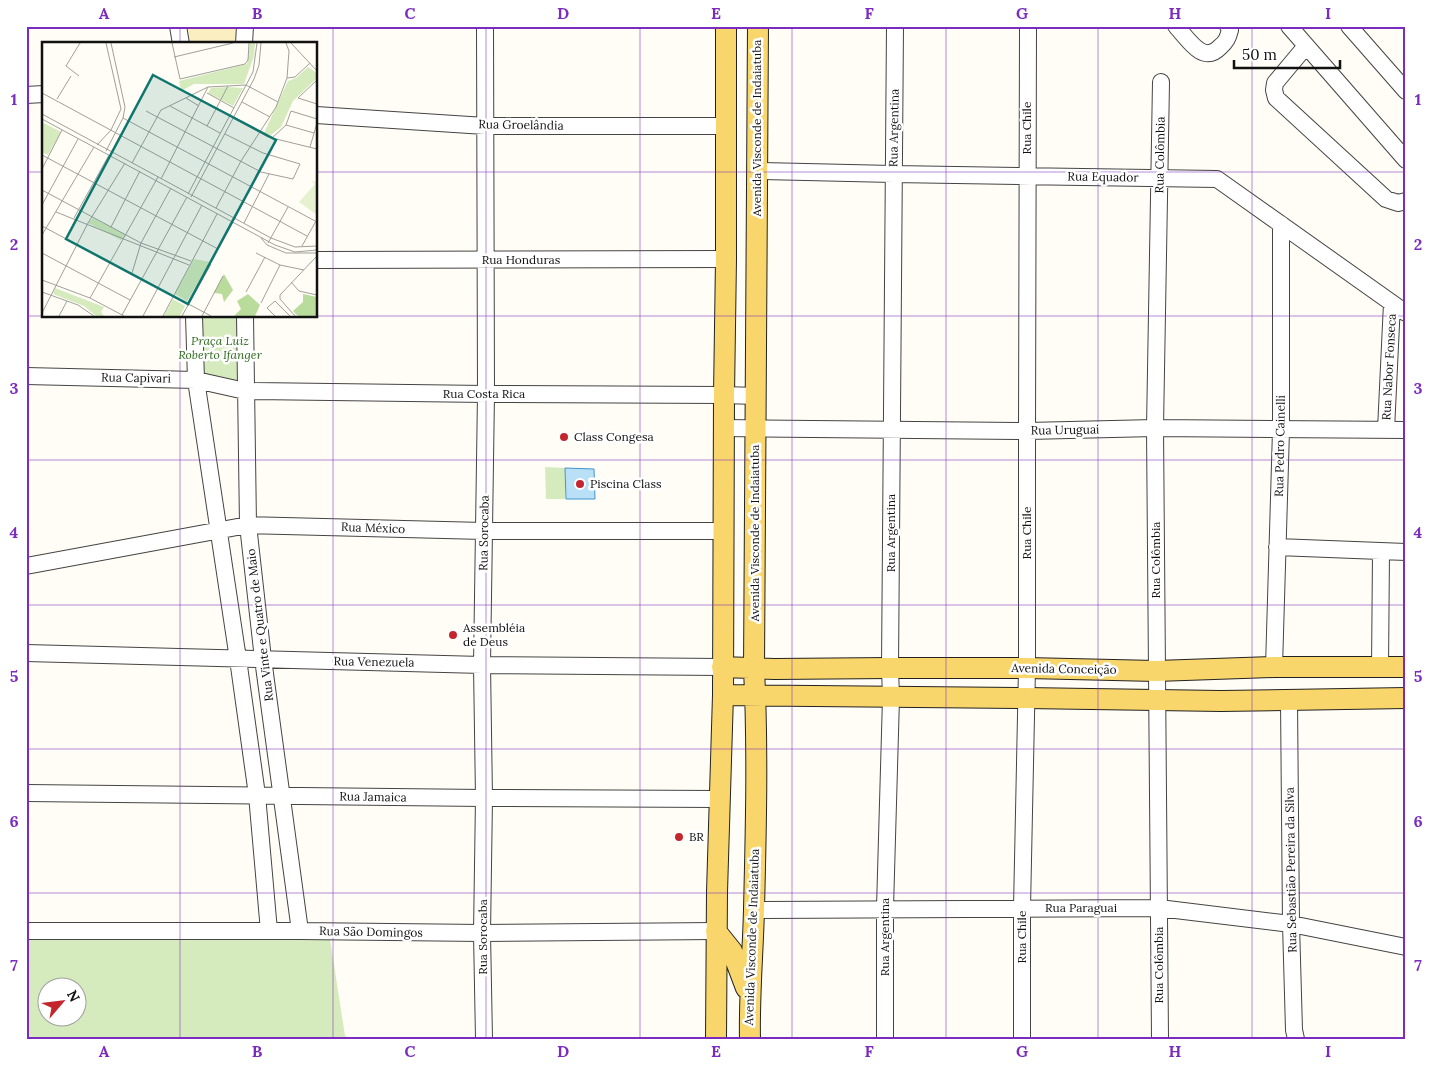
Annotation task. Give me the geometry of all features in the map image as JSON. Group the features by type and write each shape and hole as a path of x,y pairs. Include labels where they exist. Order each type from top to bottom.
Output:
{"main road":[{"path":"716,1039 716,931 723,695 726,26"},
{"name":"Avenida Visconde de Indaiatuba","path":"750,1039 757,721 754,668 758,26"},
{"name":"Avenida Conceição","path":"722,667 1027,668 1156,671 1274,667 1406,667"},
{"path":"723,695 1289,701 1406,698"},
{"path":"716,931 732,951 750,1000"}],"street":[{"path":"178,26 181,42"},
{"path":"244,42 245,26"},
{"name":"Rua Sorocaba","path":"484,1039 482,664 486,394 485,26"},
{"name":"Rua Argentina","path":"886,1039 885,908 891,698 894,26"},
{"name":"Rua Chile","path":"1022,1039 1022,908 1027,668 1028,26"},
{"path":"1176,26 1200,52 1208,54 1215,53 1228,40 1230,30 1228,26"},
{"path":"1289,26 1406,160"},
{"path":"1349,26 1406,91"},
{"path":"1306,46 1275,83 1276,98 1386,199 1398,203 1406,201"},
{"name":"Rua Colômbia","path":"1160,1039 1155,428 1161,82"},
{"path":"26,95 42,94"},
{"name":"Rua Groelândia","path":"318,116 485,126 726,126"},
{"name":"Rua Equador","path":"757,171 1217,178 1406,313"},
{"name":"Rua Pedro Cainelli","path":"1274,667 1281,430 1281,224"},
{"name":"Rua Honduras","path":"318,260 726,259"},
{"name":"Rua Nabor Fonseca","path":"1386,430 1392,303"},
{"name":"Rua Vinte e Quatro de Maio","path":"194,318 196,380 257,795 269,931"},
{"name":"Rua Vinte e Quatro de Maio","path":"245,318 248,525 263,659 300,931"},
{"name":"Rua Capivari","path":"26,376 196,380 245,391"},
{"name":"Rua Costa Rica","path":"245,391 724,394 756,396"},
{"name":"Rua Uruguai","path":"724,428 1026,431 1155,428 1406,430"},
{"name":"Rua México","path":"26,566 248,525 484,531 724,531"},
{"path":"1277,547 1406,552"},
{"path":"1380,668 1381,552"},
{"name":"Rua Venezuela","path":"26,653 482,664 722,667"},
{"name":"Rua Sebastião Pereira da Silva","path":"1289,701 1291,924 1294,1030 1296,1039"},
{"name":"Rua Jamaica","path":"26,793 720,799"},
{"name":"Rua Paraguai","path":"754,910 1159,908 1291,924 1406,947"},
{"name":"Rua São Domingos","path":"26,930 482,933 716,931"}],"green space":[{"name":"Praça Luiz Roberto Ifanger","path":"194,318 244,318 245,391 196,380"},
{"path":"545,467 565,468 565,499 546,499"},
{"path":"26,939 330,939 345,1036 355,1039 26,1039"}],"sand":[{"path":"182,26 242,26 241,42 185,42"}],"water":[{"name":"Piscina Class","path":"565,468 594,469 595,499 566,499"}],"place":[{"name":"Class Congesa","path":"564,437"},
{"name":"Piscina Class","path":"580,484"},
{"name":"Assembléia de Deus","path":"453,635"},
{"name":"BR","path":"679,837"}]}
